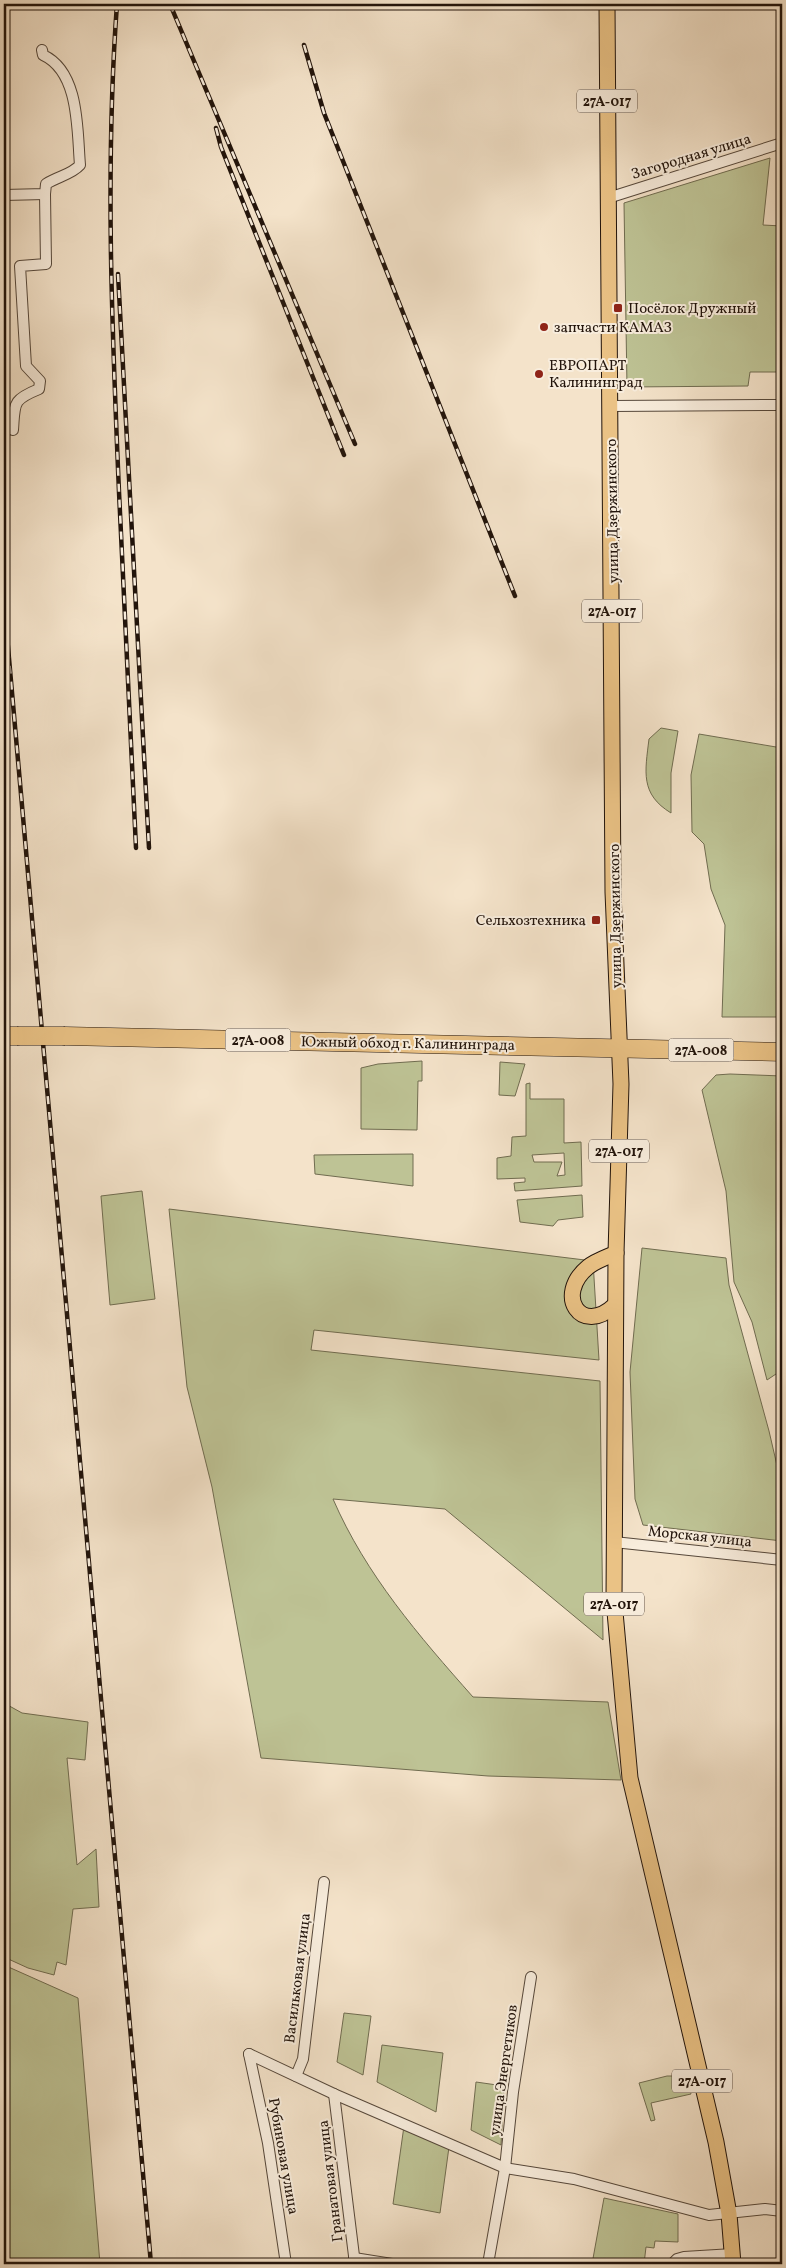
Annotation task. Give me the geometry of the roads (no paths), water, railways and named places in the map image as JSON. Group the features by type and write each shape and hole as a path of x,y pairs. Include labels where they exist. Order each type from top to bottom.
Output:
{"highway":[{"name":"Южный обход г. Калининграда","path":"10,1036 782,1052"}],"main road":[{"name":"улица Дзержинского","path":"607,4 613,892 619,1049"},
{"name":"27А-017","path":"619,1049 621,1084 615,1305 614,1601 630,1778 716,2142 729,2214 733,2259"},
{"path":"615,1305 599,1317 588,1316 578,1312 571,1298 572,1288 579,1276 589,1266 616,1253"}],"street":[{"path":"14,430 15,405 22,396 39,389 40,381 26,366 20,266 46,264 46,184 73,172 80,165 75,101 64,74 43,55 42,50"},
{"name":"Загородная улица","path":"608,198 782,143"},
{"path":"4,194 45,194"},
{"path":"611,406 782,405"},
{"name":"Морская улица","path":"614,1542 782,1560"},
{"name":"Васильковая улица","path":"296,2076 303,2059 324,1882"},
{"name":"улица Энергетиков","path":"506,2168 513,2092 531,1977"},
{"name":"Рубиновая улица","path":"286,2264 268,2143 249,2054 296,2076"},
{"path":"296,2076 506,2168 574,2179 709,2216 765,2209 782,2211"},
{"name":"Гранатовая улица","path":"334,2094 355,2261"},
{"path":"488,2264 506,2168"},
{"path":"672,2264 677,2259 684,2257 733,2259"},
{"path":"355,2261 392,2264"}],"railway":[{"path":"117,4 111,126 112,309 136,848"},
{"path":"170,4 355,444"},
{"path":"304,45 324,113 515,596"},
{"path":"216,128 221,147 344,455"},
{"path":"118,274 149,848"},
{"path":"4,602 151,2264"}],"place":[{"name":"Посёлок Дружный","path":"618,308"},
{"name":"запчасти КАМАЗ","path":"544,327"},
{"name":"ЕВРОПАРТ Калининград","path":"539,374"},
{"name":"Сельхозтехника","path":"596,920"}]}
